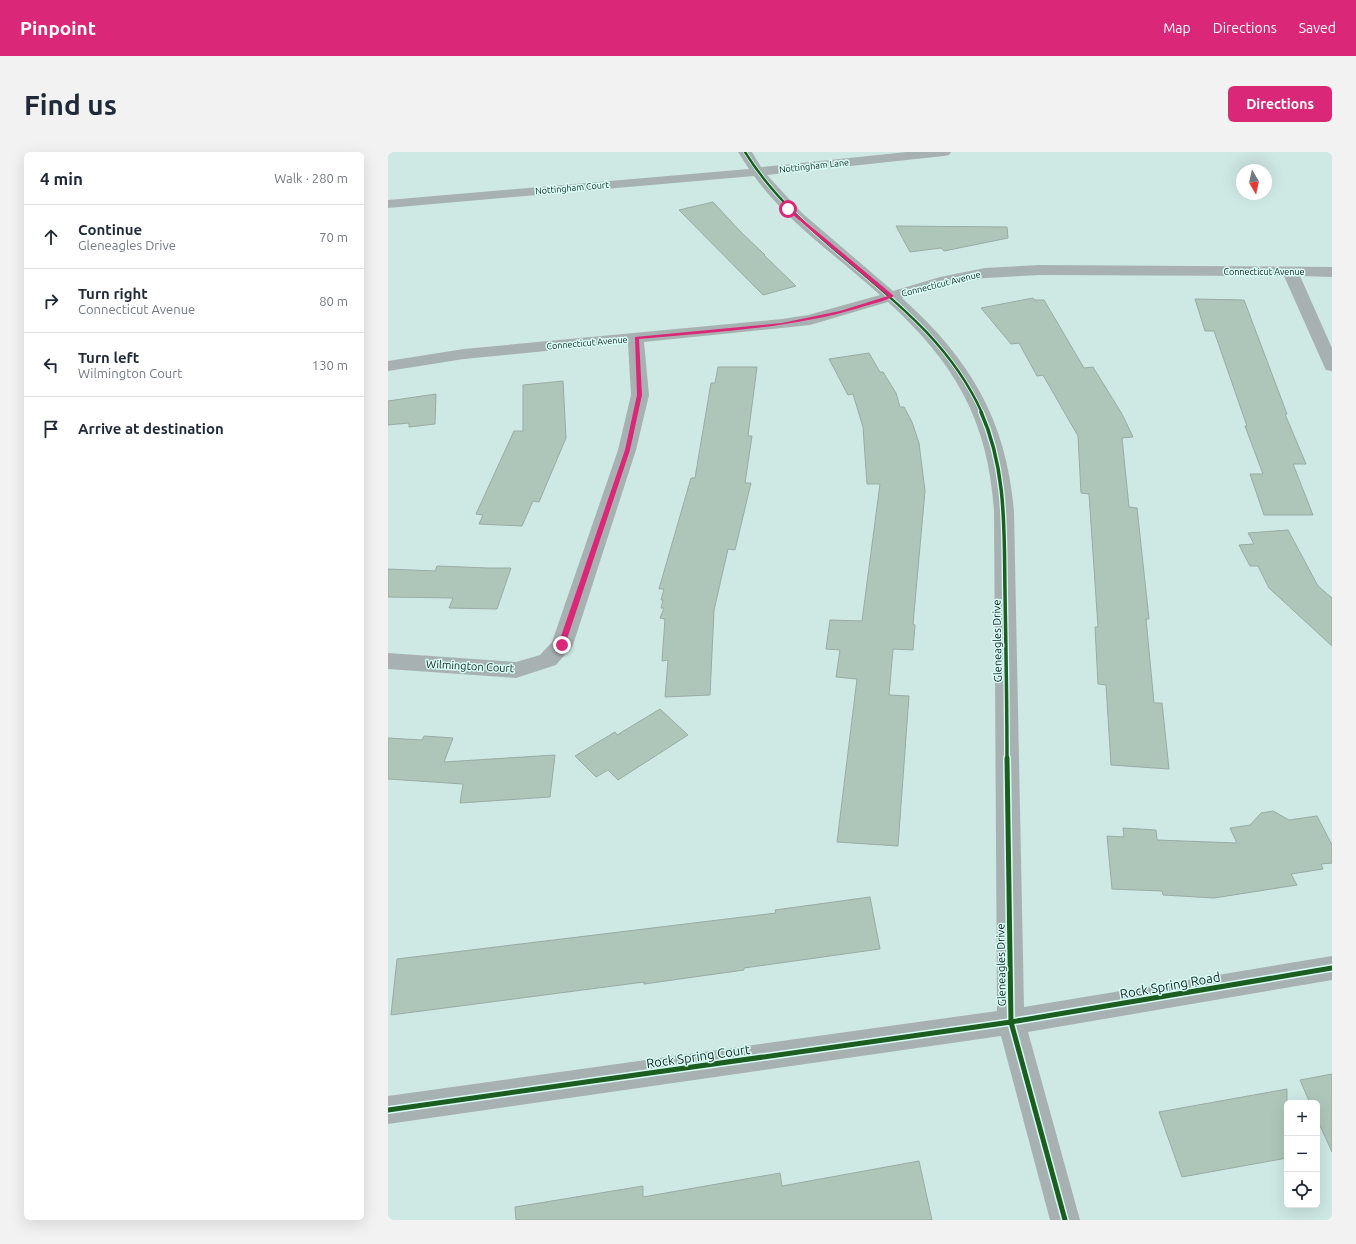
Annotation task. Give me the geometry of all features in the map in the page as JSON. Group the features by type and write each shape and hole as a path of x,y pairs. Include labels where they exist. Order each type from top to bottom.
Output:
{"street":[{"name":"Gleneagles Drive","path":"745,152 757,172 788,209 891,296 932,336 956,366 969,387 987,425 996,453 1002,486 1004,511 1011,1022 1065,1220"},
{"name":"Nottingham Lane","path":"757,172 944,152"},
{"name":"Nottingham Court","path":"388,204 757,172"},
{"name":"Connecticut Avenue","path":"388,366 464,354 782,324 810,320 962,277 1011,271 1332,272"},
{"path":"1290,272 1332,366"},
{"name":"Wilmington Court","path":"388,661 516,670 548,660 562,645 627,450 640,395 636,338"},
{"name":"Rock Spring Road","path":"1011,1022 1332,968"},
{"name":"Rock Spring Court","path":"388,1110 1011,1022"}],"building":[{"path":"713,202 796,286 763,295 679,210"},
{"path":"896,226 1007,227 1008,238 944,251 941,248 910,252"},
{"path":"1033,298 1035,300 1044,300 1084,368 1093,367 1122,414 1133,437 1122,438 1129,507 1137,508 1149,619 1146,619 1154,703 1162,703 1169,769 1111,765 1106,685 1098,684 1095,627 1098,627 1089,494 1081,493 1078,436 1043,375 1037,376 1019,343 1011,344 981,308"},
{"path":"1195,299 1244,300 1287,414 1285,414 1306,464 1293,464 1313,515 1264,515 1250,474 1263,474 1245,426 1247,426 1214,331 1205,331"},
{"path":"869,353 880,372 883,372 896,393 900,407 904,407 912,422 919,443 925,491 913,624 915,625 913,650 893,649 889,695 909,696 898,846 837,842 857,679 836,677 840,650 826,649 830,620 862,621 880,484 867,484 863,427 853,394 848,395 829,359"},
{"path":"718,367 757,367 748,436 752,436 745,483 751,483 735,550 728,549 714,610 710,695 665,697 668,660 662,661 665,619 660,618 664,608 661,608 663,600 661,600 664,589 659,589 691,478 695,478 711,383 715,383"},
{"path":"563,381 566,438 539,502 533,501 522,526 479,524 483,515 476,514 514,431 523,431 523,385"},
{"path":"436,394 435,424 409,427 409,423 388,425 388,401"},
{"path":"1288,530 1318,586 1332,598 1332,646 1269,588 1258,566 1250,566 1239,545 1254,544 1248,533"},
{"path":"437,566 511,568 497,609 449,608 453,598 388,597 388,569 435,571"},
{"path":"660,709 688,735 618,780 608,770 596,777 575,756 615,732 617,735"},
{"path":"424,736 453,738 444,762 555,755 550,797 460,803 463,784 388,779 388,738 422,740"},
{"path":"1273,811 1289,820 1317,816 1332,845 1332,863 1321,864 1323,869 1291,874 1297,885 1214,898 1163,895 1162,891 1112,889 1107,836 1124,837 1123,828 1156,830 1157,840 1237,843 1230,828 1250,825 1261,813"},
{"path":"870,897 880,949 644,984 644,982 391,1015 397,959 776,913 775,910"},
{"path":"1332,1074 1332,1152 1320,1126 1320,1100 1309,1100 1300,1080"},
{"path":"1287,1089 1287,1100 1284,1100 1284,1159 1182,1177 1159,1112"},
{"path":"919,1161 932,1220 516,1220 515,1207 643,1186 643,1197 780,1173 782,1186"}],"cycle path":[{"path":"745,152 764,181 786,205 809,227 902,307 923,327 942,349 960,372 975,398 987,425 994,446 1001,478 1004,511 1011,1022 1065,1220"},
{"path":"388,1110 1011,1022 1332,968"}],"route":[{"path":"562,645 627,450 640,395 636,338 754,327 810,320 842,312 891,296 788,209"}]}
